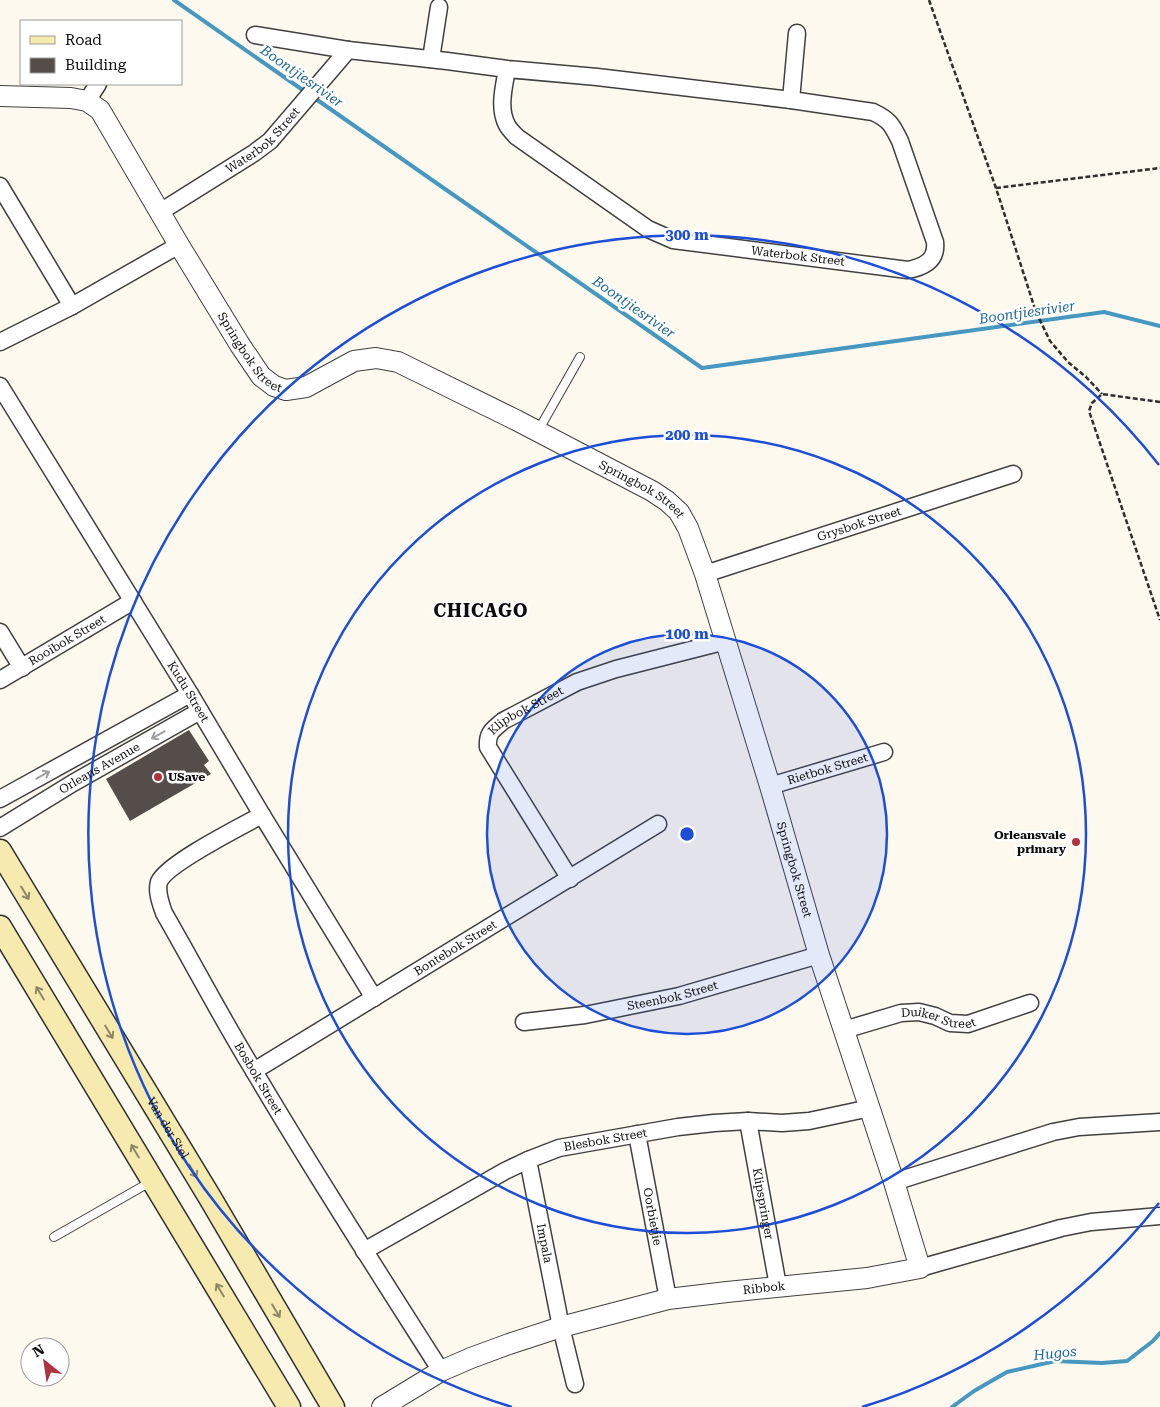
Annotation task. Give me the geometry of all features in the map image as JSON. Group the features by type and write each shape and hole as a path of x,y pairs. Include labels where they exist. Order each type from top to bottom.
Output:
{"main road":[{"name":"Van der Stel","path":"0,851 204,1188 333,1407"},
{"path":"0,927 289,1407"}],"street":[{"path":"431,59 439,7"},
{"path":"791,100 797,33"},
{"name":"Waterbok Street","path":"255,35 348,50 507,69 597,77 791,100 873,112 885,118 900,141 936,242 933,256 918,268 908,270 673,240 648,229 517,137 507,126 502,114 502,100 507,69"},
{"name":"Waterbok Street","path":"160,212 270,141 348,50"},
{"path":"0,96 70,98 87,101 97,85"},
{"name":"Springbok Street","path":"87,101 100,110 235,337 261,376 274,386 286,390 306,386 354,361 376,358 398,362 652,490 679,512 688,528 705,574 770,786 819,955 894,1182 920,1268"},
{"path":"0,186 72,306"},
{"path":"0,342 72,306 179,245"},
{"name":"Kudu Street","path":"0,386 190,694 374,998"},
{"name":"Grysbok Street","path":"705,574 1014,474"},
{"name":"Rooibok Street","path":"0,680 133,601"},
{"path":"0,632 22,668"},
{"name":"Klipbok Street","path":"570,879 488,747 487,738 503,721 577,682 616,669 726,641"},
{"name":"Orleans Avenue","path":"0,798 190,694"},
{"name":"Orleans Avenue","path":"0,828 73,783 200,712"},
{"name":"Rietbok Street","path":"770,786 884,752"},
{"name":"Bosbok Street","path":"262,815 190,855 172,868 160,882 159,897 164,912 254,1071 364,1251 441,1371"},
{"name":"Bontebok Street","path":"254,1071 658,824"},
{"name":"Steenbok Street","path":"524,1022 586,1015 679,996 819,955"},
{"name":"Duiker Street","path":"844,1030 901,1013 919,1012 935,1016 950,1023 968,1024 1030,1003"},
{"name":"Blesbok Street","path":"364,1251 505,1171 559,1148 678,1126 748,1121 782,1123 870,1108"},
{"name":"Klipspringer","path":"748,1121 778,1286"},
{"path":"894,1182 1053,1132 1079,1128 1160,1122"},
{"name":"Oorbietjie","path":"637,1134 668,1299"},
{"name":"Impala","path":"528,1160 561,1327 575,1384"},
{"name":"Ribbok","path":"382,1407 441,1371 509,1344 561,1327 668,1299 867,1278 920,1268 1061,1228 1091,1222 1160,1216"}],"lane":[{"path":"538,431 580,357"},
{"path":"54,1237 153,1180"}],"path":[{"path":"929,0 996,188 1036,312 1050,341 1068,362 1102,394 1160,402"},
{"path":"996,188 1160,168"},
{"path":"1102,394 1092,403 1089,411 1160,620"}],"building":[{"name":"USave","path":"189,730 209,761 204,765 211,774 130,821 106,779"}],"waterway":[{"name":"Boontjiesrivier","path":"174,0 307,93"},
{"name":"Boontjiesrivier","path":"313,97 702,368 1104,312 1160,326"},
{"name":"Hugos","path":"952,1407 974,1391 1007,1372 1055,1361 1102,1363 1127,1361 1153,1341 1160,1333"}],"place":[{"name":"USave","path":"158,777"},
{"name":"Orleansvale primary","path":"1076,842"}],"district":[{"name":"CHICAGO","path":"481,611"}]}
